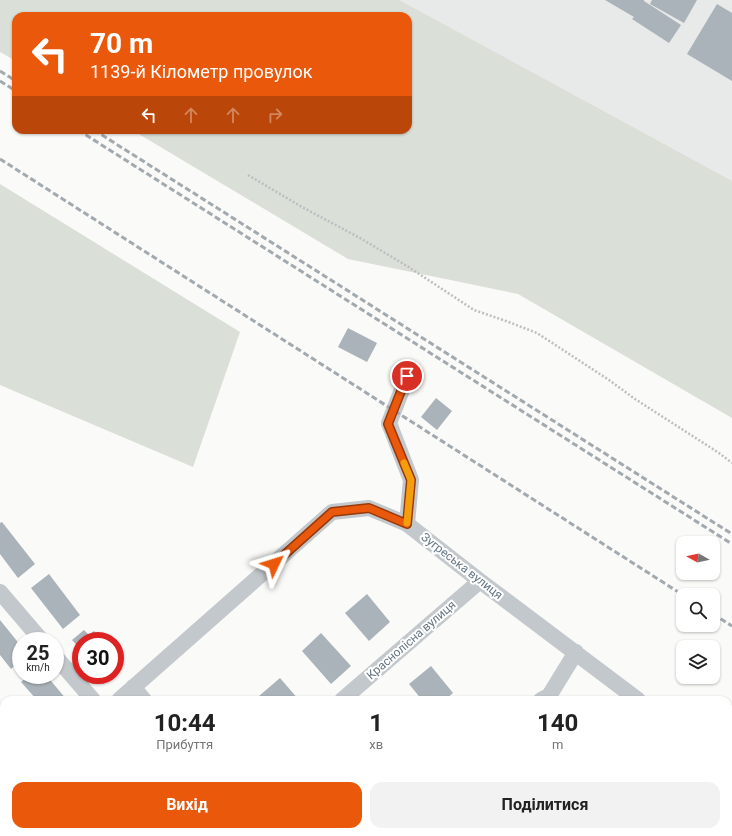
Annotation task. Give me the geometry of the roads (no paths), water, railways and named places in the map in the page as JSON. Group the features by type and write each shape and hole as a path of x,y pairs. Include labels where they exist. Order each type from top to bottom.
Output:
{"street":[{"path":"407,376 388,424 411,480 407,524"},
{"name":"Зугреська вулиця","path":"123,696 332,512 369,508 407,524 633,696"},
{"name":"Краснолісна вулиця","path":"347,696 480,581"},
{"path":"0,592 34,632"},
{"path":"549,696 576,652"},
{"path":"64,666 90,696"},
{"path":"133,687 141,696"}],"railway":[{"path":"0,71 12,78"},
{"path":"0,81 12,88"},
{"path":"84,134 732,544"},
{"path":"100,134 732,534"},
{"path":"0,159 676,591"},
{"path":"720,618 732,626"}]}
